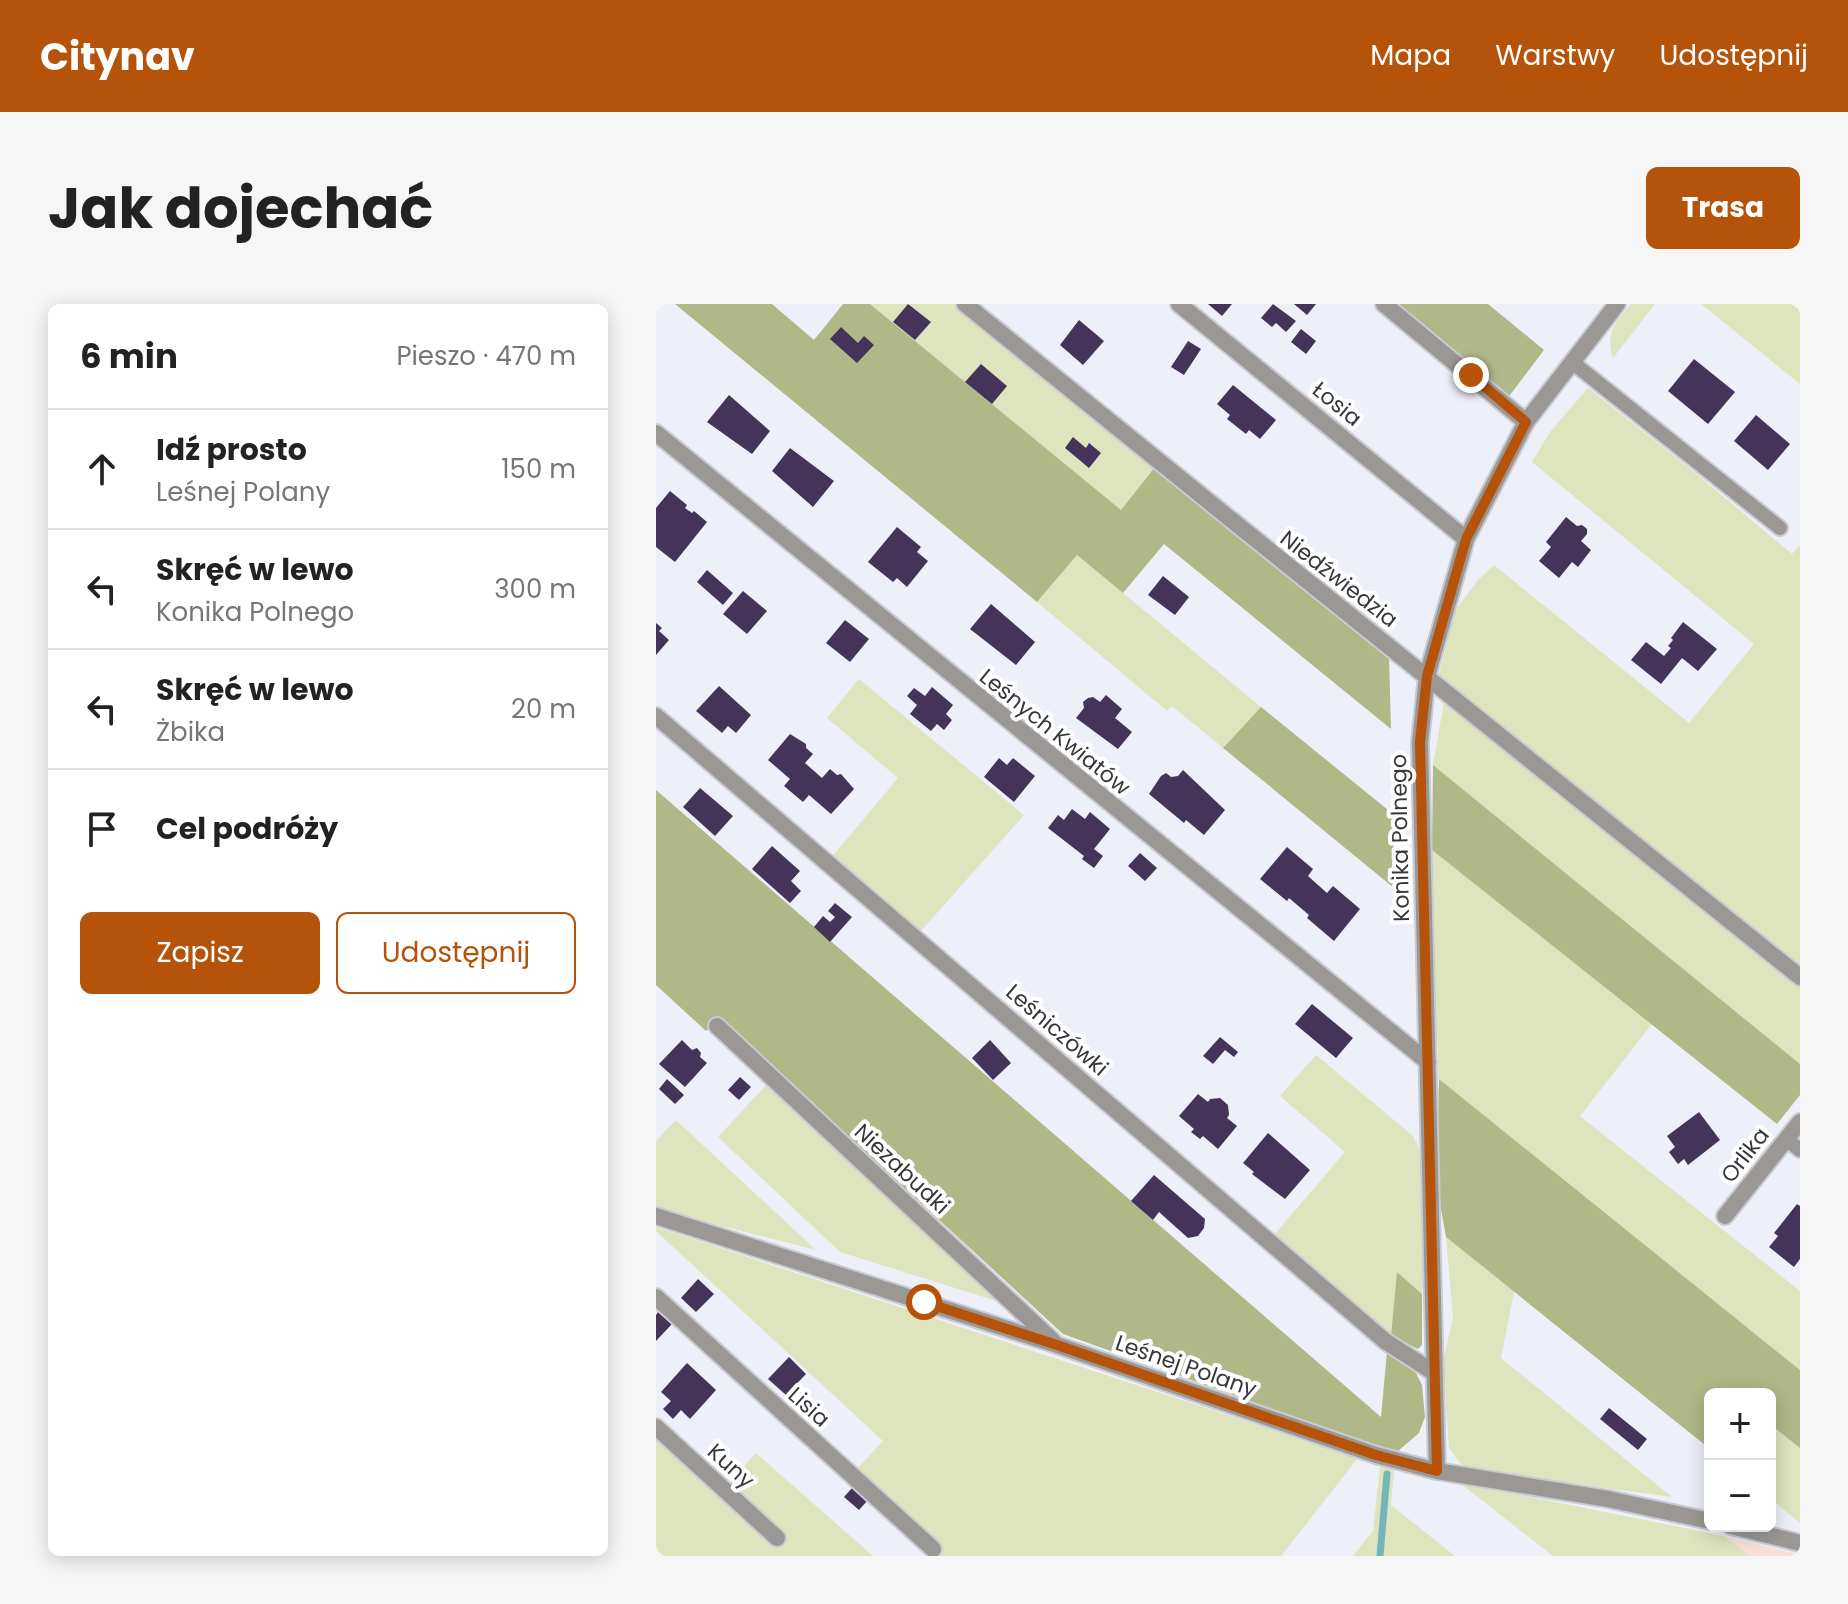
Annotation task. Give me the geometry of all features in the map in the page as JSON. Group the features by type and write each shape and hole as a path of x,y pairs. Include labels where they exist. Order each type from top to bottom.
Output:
{"street":[{"name":"Niedźwiedzia","path":"965,304 1800,977"},
{"name":"Łosia","path":"1179,304 1466,539"},
{"path":"1384,304 1526,422"},
{"name":"Konika Polnego","path":"1437,1471 1420,742 1427,676 1466,539 1526,422 1617,304"},
{"name":"Leśnych Kwiatów","path":"656,433 1428,1062"},
{"name":"Leśniczówki","path":"656,716 1385,1341 1433,1372"},
{"name":"Niezabudki","path":"717,1026 1057,1345"},
{"name":"Orlika","path":"1725,1216 1800,1122"},
{"name":"Leśnej Polany","path":"656,1216 1057,1345 1376,1455 1437,1471 1608,1499 1704,1520"},
{"name":"Lisia","path":"656,1297 933,1549"},
{"name":"Kuny","path":"656,1427 777,1538"},
{"path":"1755,1532 1800,1543"}],"lane":[{"path":"1572,362 1780,528"},
{"path":"1786,1139 1800,1150"}],"shaded area":[{"path":"1724,1536 1800,1555 1800,1556 1750,1556"}],"green space":[{"path":"675,304 772,304 814,340 843,304 870,304 1121,510 1155,467 1389,657 1391,729 1164,544 1123,593 1077,555 1037,602"},
{"path":"870,304 954,304 1155,467 1121,510"},
{"path":"1392,304 1488,304 1544,350 1507,399"},
{"path":"1631,304 1655,304 1613,358 1611,335"},
{"path":"1701,304 1800,304 1800,384"},
{"path":"1588,388 1792,554 1800,545 1800,967 1438,678 1455,611 1477,581 1494,565 1689,723 1754,644 1532,462 1550,432"},
{"path":"1077,555 1261,707 1223,748 1172,706 1167,711 1037,602"},
{"path":"859,679 1024,815 920,932 832,857 898,778 827,718"},
{"path":"1444,702 1800,986 1800,1064 1433,765"},
{"path":"1261,707 1393,814 1394,888 1223,748"},
{"path":"1433,765 1800,1064 1800,1095 1777,1124 1432,850"},
{"path":"656,790 1381,1417 1387,1351 1416,1373 1422,1385 1425,1417 1419,1433 1397,1452 1063,1334 719,1017 706,1031 656,985"},
{"path":"1432,850 1652,1024 1580,1116 1800,1291 1800,1370 1439,1079 1430,905"},
{"path":"1316,1055 1413,1136 1419,1148 1424,1259 1422,1294 1398,1273 1391,1336 1274,1235 1345,1152 1280,1096"},
{"path":"1439,1079 1800,1370 1800,1448 1776,1429 1776,1388 1704,1388 1704,1444 1446,1237 1436,1181"},
{"path":"766,1085 1003,1303 840,1252 718,1137"},
{"path":"676,1120 816,1250 662,1211 656,1205 656,1141"},
{"path":"656,1227 1358,1458 1281,1556 936,1556 855,1471 883,1441 656,1231"},
{"path":"1446,1237 1514,1292 1501,1358 1672,1497 1470,1470 1460,1463 1449,1448 1443,1361 1453,1318"},
{"path":"1397,1272 1422,1294 1422,1345 1418,1349 1391,1336"},
{"path":"1776,1429 1800,1448 1800,1523 1776,1503"},
{"path":"656,1433 727,1486 756,1453 873,1556 656,1556"},
{"path":"1380,1466 1394,1470 1391,1505 1455,1556 1353,1556 1373,1531"},
{"path":"1460,1483 1724,1536 1750,1556 1553,1556"}],"building":[{"path":"908,304 931,322 915,340 893,322"},
{"path":"1208,304 1232,304 1222,316"},
{"path":"1273,304 1296,321 1286,332 1276,323 1272,327 1261,318"},
{"path":"1294,304 1316,304 1307,315"},
{"path":"1079,320 1104,341 1083,365 1060,345"},
{"path":"841,327 858,343 864,336 874,345 857,363 830,339"},
{"path":"1301,329 1316,341 1306,354 1291,342"},
{"path":"1188,341 1201,349 1184,375 1171,367"},
{"path":"1694,359 1735,392 1708,424 1668,391"},
{"path":"981,364 1007,386 992,404 965,382"},
{"path":"1233,385 1276,420 1260,439 1249,430 1246,434 1227,419 1230,415 1217,404"},
{"path":"729,395 770,431 752,454 707,422"},
{"path":"1756,415 1790,444 1768,470 1734,441"},
{"path":"1073,437 1086,448 1089,443 1101,453 1089,468 1065,448"},
{"path":"790,448 834,481 813,507 772,471"},
{"path":"670,491 687,505 685,508 707,522 675,562 656,547 656,508"},
{"path":"1566,517 1587,529 1581,541 1591,550 1578,567 1572,562 1559,578 1539,561 1551,547 1546,542"},
{"path":"897,527 921,547 917,552 928,561 907,587 897,578 893,582 868,562"},
{"path":"707,570 733,593 723,605 697,582"},
{"path":"1163,576 1189,597 1175,615 1148,595"},
{"path":"743,591 767,611 747,634 723,614"},
{"path":"991,604 1035,642 1016,665 970,629"},
{"path":"845,620 869,639 850,662 826,643"},
{"path":"1683,622 1717,649 1698,671 1682,658 1661,684 1631,660 1646,642 1664,656 1671,648 1668,646 1673,640 1671,638"},
{"path":"656,623 662,628 659,631 669,640 656,655"},
{"path":"719,686 751,715 736,733 728,726 722,733 696,711"},
{"path":"932,687 953,705 946,714 952,720 944,730 937,724 931,731 910,714 917,705 907,696 914,688 925,696"},
{"path":"1106,695 1122,709 1115,718 1132,732 1118,749 1076,718 1088,698 1093,697 1100,702"},
{"path":"790,734 806,744 813,754 805,763 822,778 830,769 837,775 841,774 854,789 831,814 809,795 803,802 784,786 790,779 768,760"},
{"path":"999,758 1007,765 1013,758 1035,776 1014,802 984,777"},
{"path":"1183,770 1225,810 1204,835 1149,794 1161,776 1166,773 1171,777 1178,776"},
{"path":"700,788 733,816 715,836 683,807"},
{"path":"1072,809 1085,819 1090,812 1110,829 1094,849 1103,856 1094,868 1082,859 1084,856 1048,828 1058,815 1064,820"},
{"path":"772,846 800,871 791,881 801,891 790,903 752,869"},
{"path":"1287,847 1313,869 1308,876 1327,893 1333,886 1360,909 1334,941 1289,898 1287,901 1260,879"},
{"path":"1140,853 1157,868 1145,881 1128,866"},
{"path":"835,903 852,917 830,942 814,927 823,916 830,922 835,917 828,911"},
{"path":"1312,1004 1353,1038 1336,1058 1295,1024"},
{"path":"1220,1037 1238,1052 1234,1057 1225,1050 1213,1064 1203,1056"},
{"path":"682,1040 692,1050 697,1048 700,1057 707,1063 685,1087 659,1064"},
{"path":"990,1040 1011,1063 993,1080 972,1058"},
{"path":"740,1077 751,1087 739,1100 728,1090"},
{"path":"667,1079 684,1095 675,1104 659,1089"},
{"path":"1198,1094 1208,1102 1220,1098 1228,1105 1227,1118 1237,1126 1218,1149 1203,1136 1200,1139 1191,1132 1194,1129 1179,1116"},
{"path":"1699,1112 1720,1140 1688,1165 1684,1159 1678,1164 1669,1152 1675,1147 1667,1136"},
{"path":"1268,1133 1310,1170 1285,1199 1252,1174 1254,1172 1243,1163"},
{"path":"1154,1175 1205,1219 1204,1228 1198,1236 1188,1238 1159,1212 1153,1220 1131,1201"},
{"path":"1797,1204 1800,1206 1800,1259 1794,1267 1769,1247 1778,1236 1774,1233"},
{"path":"698,1279 714,1294 696,1312 681,1298"},
{"path":"658,1312 672,1324 656,1341 656,1315"},
{"path":"789,1357 806,1374 786,1395 768,1379"},
{"path":"687,1363 716,1390 690,1419 681,1410 673,1419 663,1409 671,1401 661,1392"},
{"path":"1609,1408 1647,1439 1638,1450 1600,1419"},
{"path":"852,1488 867,1501 859,1510 844,1497"}],"waterway":[{"path":"1380,1556 1387,1474"}],"route":[{"path":"924,1302 1376,1455 1437,1471 1420,742 1427,676 1466,539 1526,422 1471,375"}]}
